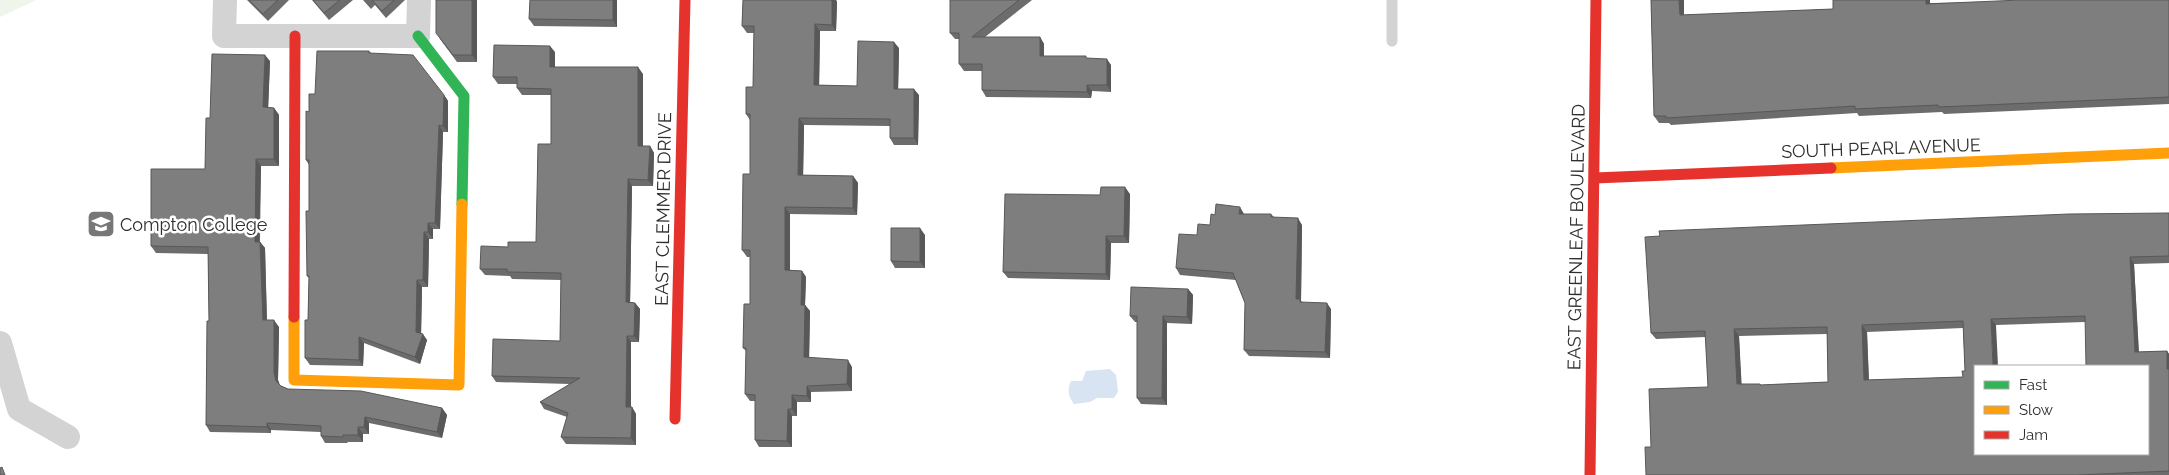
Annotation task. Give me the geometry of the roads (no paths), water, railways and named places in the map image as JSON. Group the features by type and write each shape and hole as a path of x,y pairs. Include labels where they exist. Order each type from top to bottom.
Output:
{"street":[{"path":"225,0 224,36 418,36"},
{"path":"295,36 294,380 459,386 464,96 418,36 419,0"},
{"name":"EAST CLEMMER DRIVE","path":"675,419 685,0"},
{"name":"EAST GREENLEAF BOULEVARD","path":"1590,475 1596,0"},
{"name":"SOUTH PEARL AVENUE","path":"1595,178 2169,153"},
{"path":"0,343 19,410 68,437"}],"lane":[{"path":"1392,0 1392,41"}],"water":[{"path":"1110,369 1116,375 1118,392 1114,398 1097,398 1090,402 1074,404 1069,393 1071,381 1082,381 1086,371"}],"place":[{"name":"Compton College","path":"101,224"}]}
